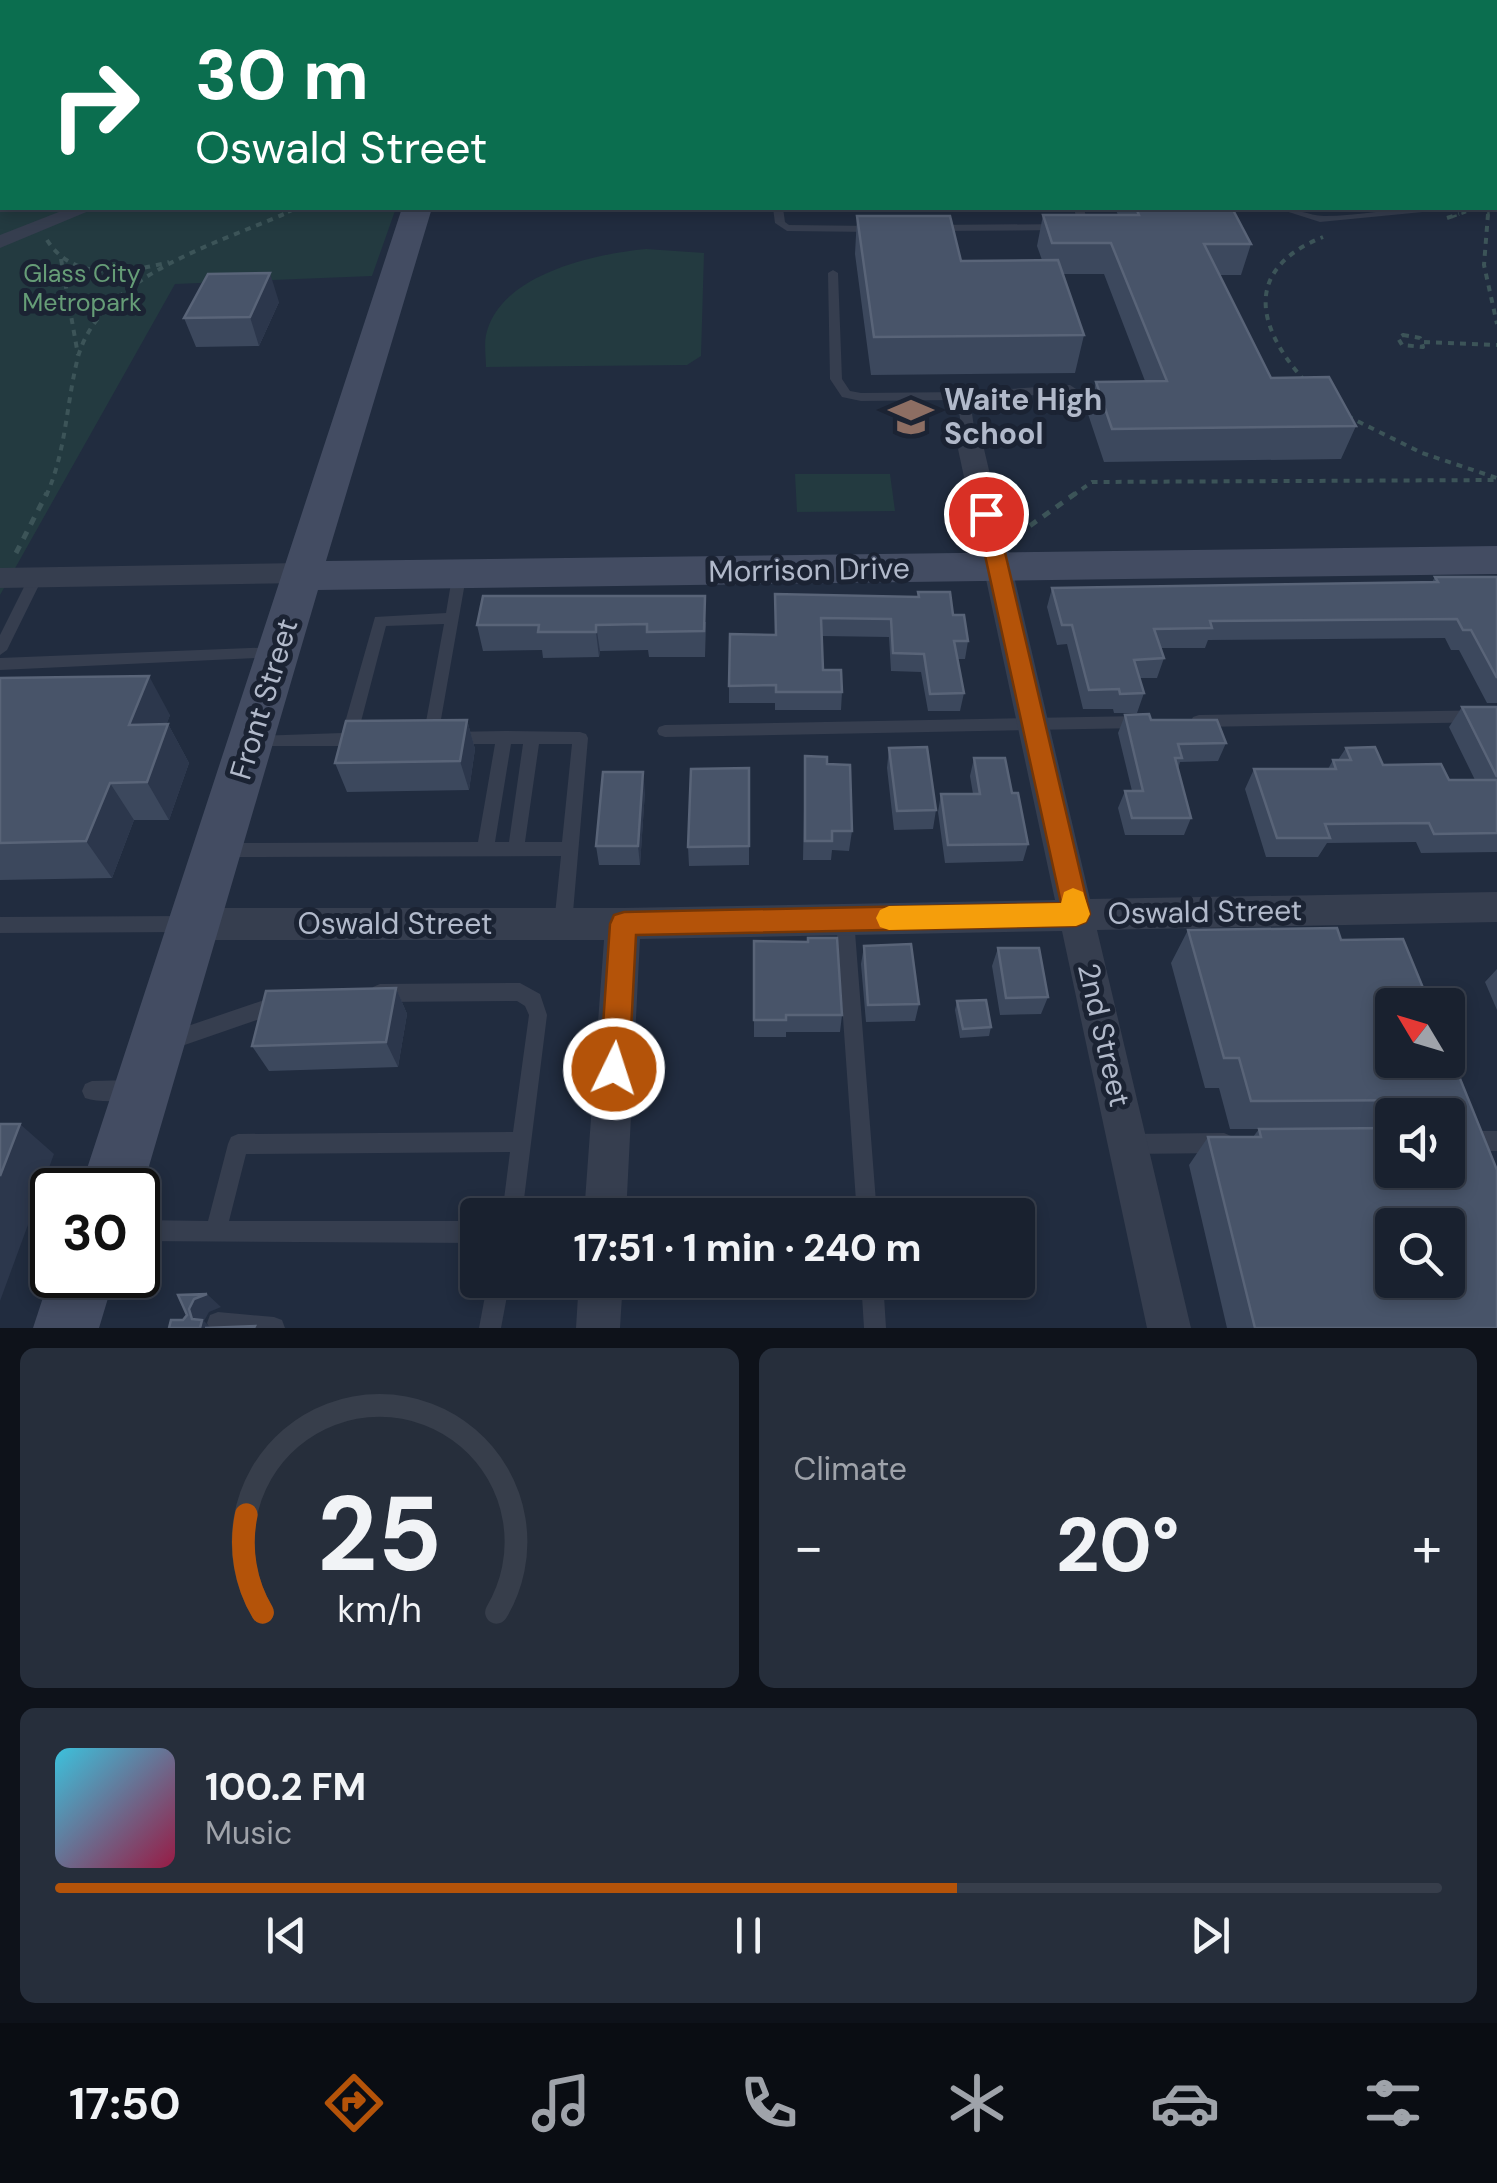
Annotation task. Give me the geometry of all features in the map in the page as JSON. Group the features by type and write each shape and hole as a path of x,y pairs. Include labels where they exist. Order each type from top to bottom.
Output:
{"main road":[{"name":"Front Street","path":"118,1168 416,210"},
{"name":"Morrison Drive","path":"301,574 459,576 1497,560"},
{"path":"66,1328 76,1298"}],"street":[{"path":"0,242 81,210"},
{"name":"2nd Street","path":"971,449 1012,566 1034,724 1170,1328"},
{"path":"1,578 301,574"},
{"name":"Oswald Street","path":"193,924 624,924 1497,906"},
{"path":"606,1198 624,924"},
{"path":"598,1328 600,1298"}],"lane":[{"path":"778,210 780,223 787,228 882,228"},
{"path":"920,228 1071,226 1082,222 1079,210"},
{"path":"1288,210 1320,220 1435,214"},
{"path":"833,274 836,379 846,394 963,396 1070,389"},
{"path":"963,396 971,449"},
{"path":"459,576 423,738 580,738 563,924"},
{"path":"0,650 36,577"},
{"path":"348,740 380,621 452,618"},
{"path":"0,664 278,652"},
{"path":"1188,721 1497,716"},
{"path":"665,731 1150,722"},
{"path":"486,848 504,737"},
{"path":"516,848 532,738"},
{"path":"252,742 381,739"},
{"path":"216,850 571,849"},
{"path":"845,919 866,1198"},
{"path":"0,925 193,924"},
{"path":"358,994 520,992 532,1000 538,1015 515,1198"},
{"path":"92,1091 305,996"},
{"path":"1465,1141 1497,1141"},
{"path":"216,1229 238,1144 523,1142"},
{"path":"1128,1144 1242,1143"},
{"path":"160,1230 460,1232"},
{"path":"490,1328 496,1298"},
{"path":"873,1298 875,1328"},
{"path":"218,1322 274,1328"}],"path":[{"path":"1,578 60,460 84,338 113,303 144,278 293,210"},
{"path":"1435,214 1464,210"},
{"path":"1490,210 1484,266 1497,324"},
{"path":"38,227 61,259 78,358"},
{"path":"1312,388 1280,353 1263,306 1277,268 1291,254 1334,232"},
{"path":"61,259 113,270 150,268 186,257"},
{"path":"1424,342 1423,347 1414,349 1402,345 1398,338 1411,335 1424,342 1497,345"},
{"path":"1342,414 1422,453 1497,479"},
{"path":"1012,566 1017,535 1092,482 1497,479"}],"green space":[{"name":"Glass City Metropark","path":"0,210 395,210 372,276 175,284 0,595"},
{"path":"646,249 704,253 701,356 687,365 486,367 486,335 495,314 529,282 576,262"},
{"path":"795,474 890,474 895,511 797,512"}],"building":[{"path":"1137,210 1233,210 1251,244 1204,244 1271,378 1329,377 1356,426 1112,429 1096,382 1167,381 1111,243 1052,243 1043,215 1139,215"},
{"path":"857,216 950,216 961,261 1058,260 1084,335 874,337"},
{"path":"270,273 250,317 184,318 208,274"},
{"path":"1435,577 1497,577 1497,678 1471,630 1463,630 1457,619 1210,621 1212,628 1154,629 1164,658 1134,660 1144,693 1089,690 1072,625 1062,625 1052,588 1438,582"},
{"path":"918,592 950,592 953,615 964,615 968,641 954,641 964,693 930,694 924,654 893,653 891,619 821,618 823,670 841,670 842,692 776,692 776,685 729,686 730,634 776,635 775,594 919,597"},
{"path":"483,596 705,596 704,631 647,632 647,624 596,625 596,632 538,632 539,625 477,625"},
{"path":"149,676 129,725 168,724 147,782 110,783 86,841 0,843 0,678"},
{"path":"1462,707 1497,707 1497,777"},
{"path":"1149,714 1151,720 1217,720 1226,743 1178,744 1182,758 1175,758 1191,818 1132,818 1125,791 1143,791 1125,715"},
{"path":"467,720 460,761 335,763 346,721"},
{"path":"927,747 936,810 897,811 889,748"},
{"path":"1375,747 1383,765 1441,764 1449,780 1497,780 1497,833 1434,834 1429,823 1325,824 1330,838 1277,838 1254,769 1336,769 1333,760 1351,760 1346,748"},
{"path":"805,756 827,757 827,764 850,765 852,831 832,831 832,841 805,841"},
{"path":"974,758 1005,758 1012,793 1018,793 1028,844 948,845 941,794 980,794"},
{"path":"749,768 749,846 688,847 691,769"},
{"path":"603,772 643,772 638,846 596,846"},
{"path":"1337,928 1341,940 1403,939 1423,988 1375,988 1375,1078 1460,1078 1497,1170 1497,1328 1255,1328 1208,1137 1261,1137 1259,1129 1375,1128 1375,1188 1465,1188 1465,1098 1251,1101 1239,1058 1224,1058 1188,930"},
{"path":"808,938 837,938 842,1015 786,1015 786,1020 754,1020 754,941 808,942"},
{"path":"911,944 919,1004 868,1005 864,946"},
{"path":"998,948 1039,948 1048,997 1006,998"},
{"path":"396,988 386,1042 252,1046 266,991"},
{"path":"986,1000 991,1027 963,1029 957,1001"},
{"path":"0,1124 20,1124 0,1176"},
{"path":"207,1294 194,1299 189,1309 192,1319 202,1320 200,1328 169,1328 171,1320 183,1320 187,1315 178,1295"}],"slow traffic":[{"path":"889,918 1076,914 1073,900"}],"place":[{"name":"Waite High School","path":"911,417"}],"route":[{"path":"614,1069 624,924 1076,914 986,514"}]}
